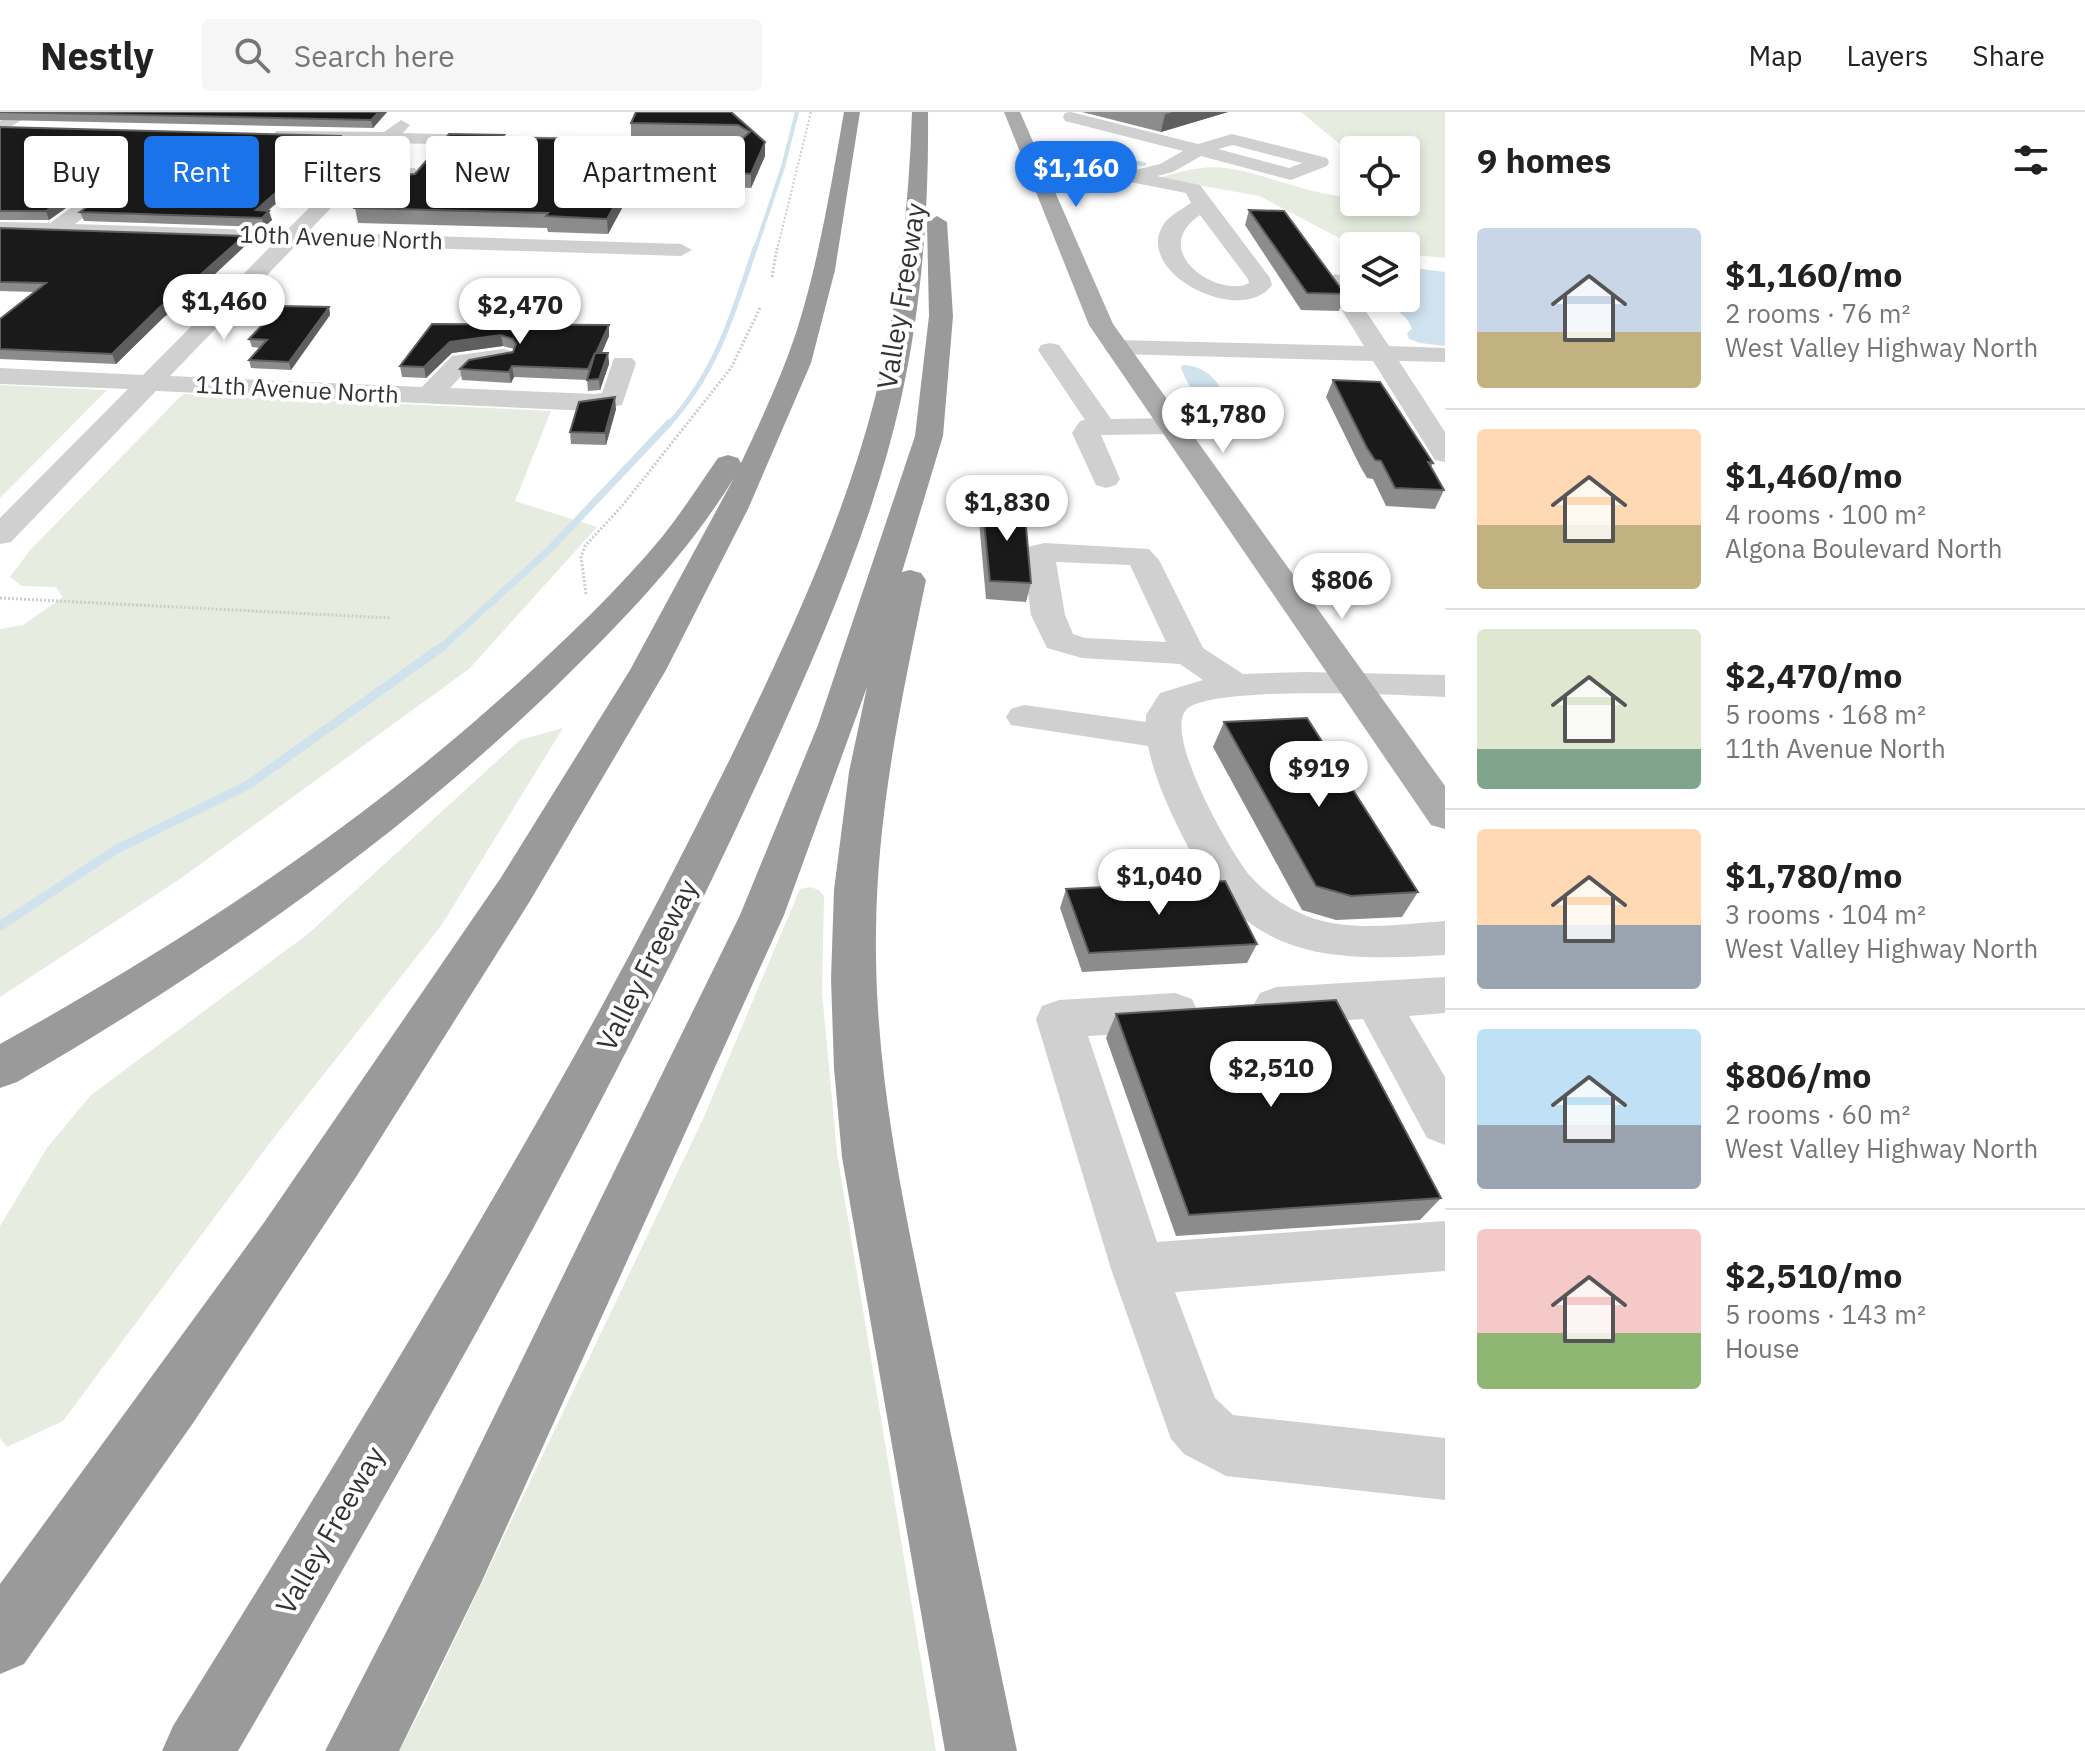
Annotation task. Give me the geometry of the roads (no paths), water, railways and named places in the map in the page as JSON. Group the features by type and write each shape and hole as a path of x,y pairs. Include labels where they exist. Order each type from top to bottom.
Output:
{"highway":[{"path":"0,1640 95,1511 316,1197 548,841 628,707 733,511 797,364 816,305 835,223 852,112"},
{"name":"Valley Freeway","path":"198,1751 306,1573 509,1223 640,981 775,704 811,623 858,500 899,349 910,272 921,148 920,112"},
{"path":"921,148 934,171 940,293 938,354 929,436 931,464 923,518 864,797 855,877 852,1017 868,1157 981,1751"},
{"path":"0,1068 176,962 317,866 401,804 499,722 662,560 702,507 764,404 816,305"},
{"path":"361,1751 458,1560 762,915 837,725 929,436"}],"main road":[{"path":"1012,112 1087,296 1116,347 1445,815"}],"street":[{"path":"391,136 412,112"},
{"path":"1071,117 1199,150 1291,174 1320,162 1232,139 1199,150 1141,183"},
{"path":"0,128 30,120"},
{"path":"258,134 346,136"},
{"path":"410,170 426,153"},
{"path":"1035,168 1095,170 1141,183 1193,189 1259,278 1261,285 1257,289 1240,294 1222,292 1201,285 1181,269 1170,248 1170,231 1202,205"},
{"path":"56,229 84,208"},
{"path":"0,535 322,208"},
{"name":"10th Avenue North","path":"0,228 681,250"},
{"path":"1335,281 1445,454"},
{"path":"1116,347 1386,361 1445,355"},
{"path":"1050,350 1102,425"},
{"path":"428,396 461,361 503,356"},
{"path":"1386,361 1432,380"},
{"name":"11th Avenue North","path":"0,376 592,402 613,399 623,363"},
{"path":"1106,479 1086,433 1090,427 1171,426"},
{"path":"1189,654 1065,645 1059,641 1048,615 1039,554 1138,556 1189,654 1237,687"},
{"path":"1429,939 1350,942 1331,939 1277,921 1249,900 1214,858 1177,779 1163,736 1163,713 1176,699 1237,687 1350,682 1445,686"},
{"path":"1024,717 1163,736"},
{"path":"1445,995 1059,1019 1139,1269 1192,1418 1205,1433 1226,1445 1445,1469"},
{"path":"1376,999 1445,1123"},
{"path":"1139,1269 1445,1246"}],"water":[{"path":"1071,150 1116,155 1147,163 1145,166 1105,164 1067,155"},
{"path":"1420,269 1445,272 1445,346 1409,339 1407,333 1412,329 1399,312 1420,312"},
{"path":"1183,365 1195,367 1214,379 1226,398 1238,431 1222,423 1204,405 1184,375"}],"waterway":[{"path":"755,250 783,167 797,112"},
{"path":"668,425 711,364 755,248"},
{"path":"441,648 550,549 669,423"},
{"path":"0,926 117,849 248,785 443,646"}]}
